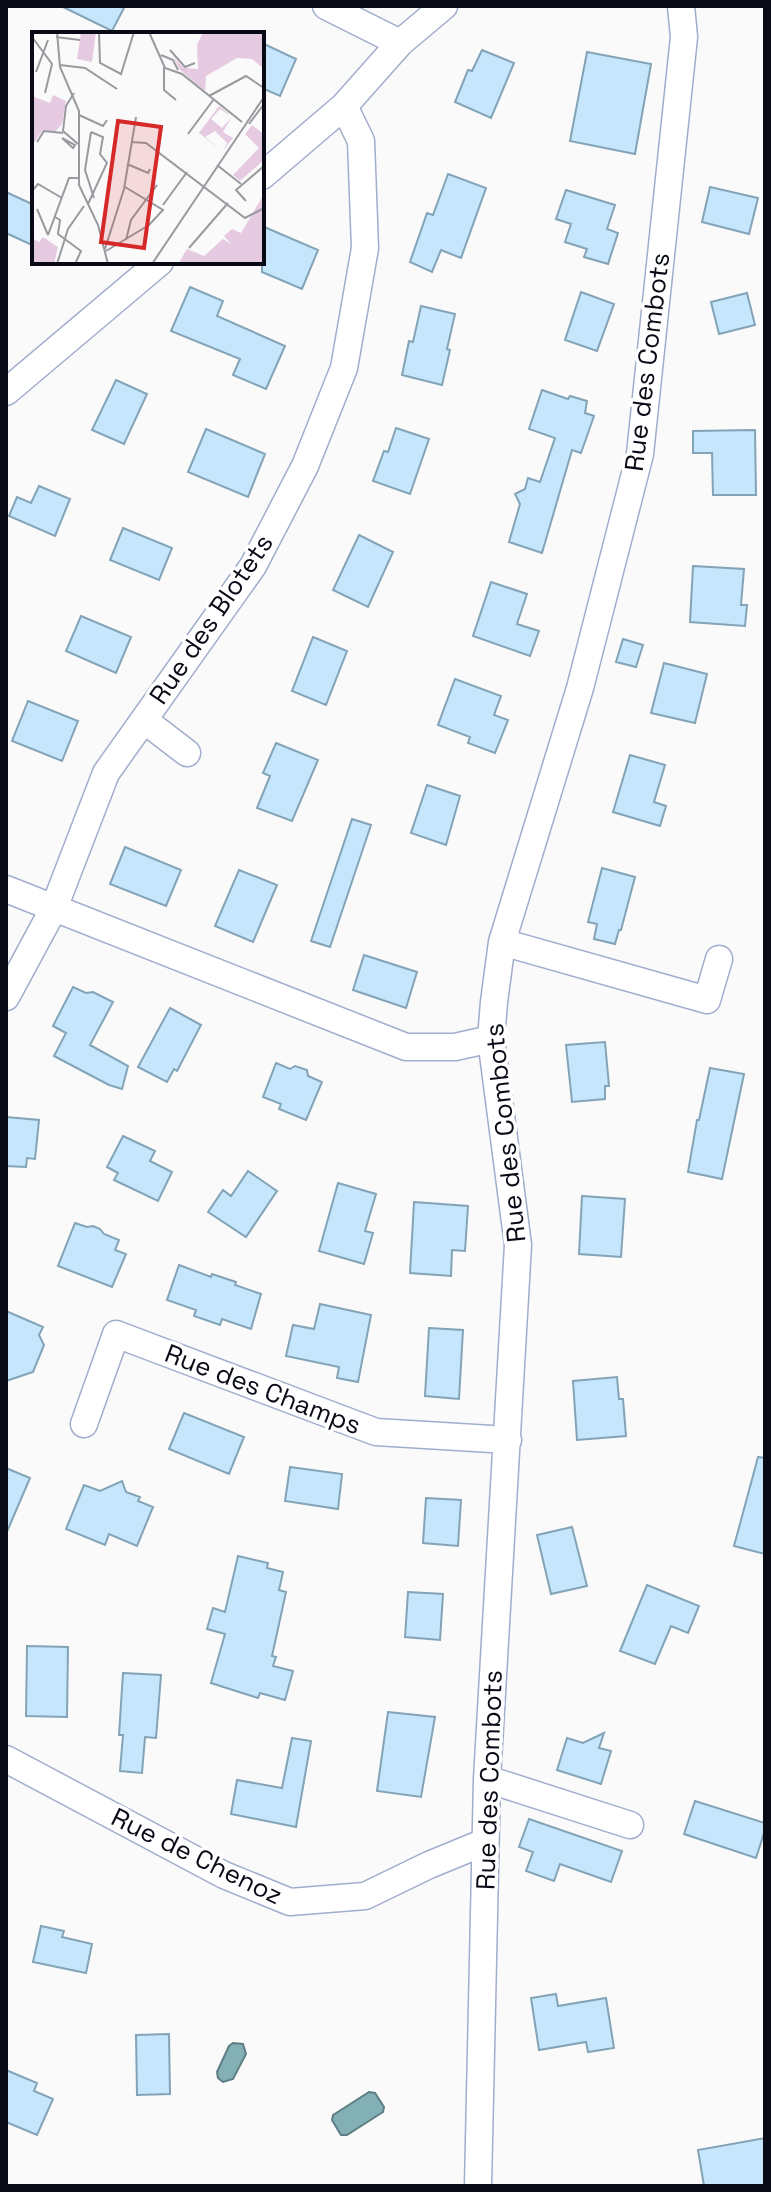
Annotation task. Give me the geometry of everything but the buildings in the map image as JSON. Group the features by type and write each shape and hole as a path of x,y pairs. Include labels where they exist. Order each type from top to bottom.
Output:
{"street":[{"path":"326,6 400,43"},
{"path":"264,174 344,106 400,43 444,6"},
{"name":"Rue des Combots","path":"478,2186 487,1779 518,1245 491,1039 502,942 580,688 640,454 684,37 681,6"},
{"name":"Rue des Blotets","path":"6,997 54,908 106,773 253,566 305,466 344,368 365,248 361,141 344,106"},
{"path":"6,392 158,264"},
{"name":"Rue des Blotets","path":"144,720 187,753"},
{"path":"6,889 406,1047 455,1047 491,1039"},
{"path":"502,942 707,1000 719,959"},
{"name":"Rue des Champs","path":"84,1424 116,1334 376,1432 508,1440"},
{"name":"Rue de Chenoz","path":"6,1759 224,1875 290,1902 365,1896 485,1842"},
{"path":"487,1779 630,1825"}],"water":[{"path":"233,2043 243,2044 246,2054 233,2079 223,2082 217,2072"},
{"path":"369,2092 375,2093 384,2107 383,2112 347,2135 341,2135 332,2120 333,2115"}]}
